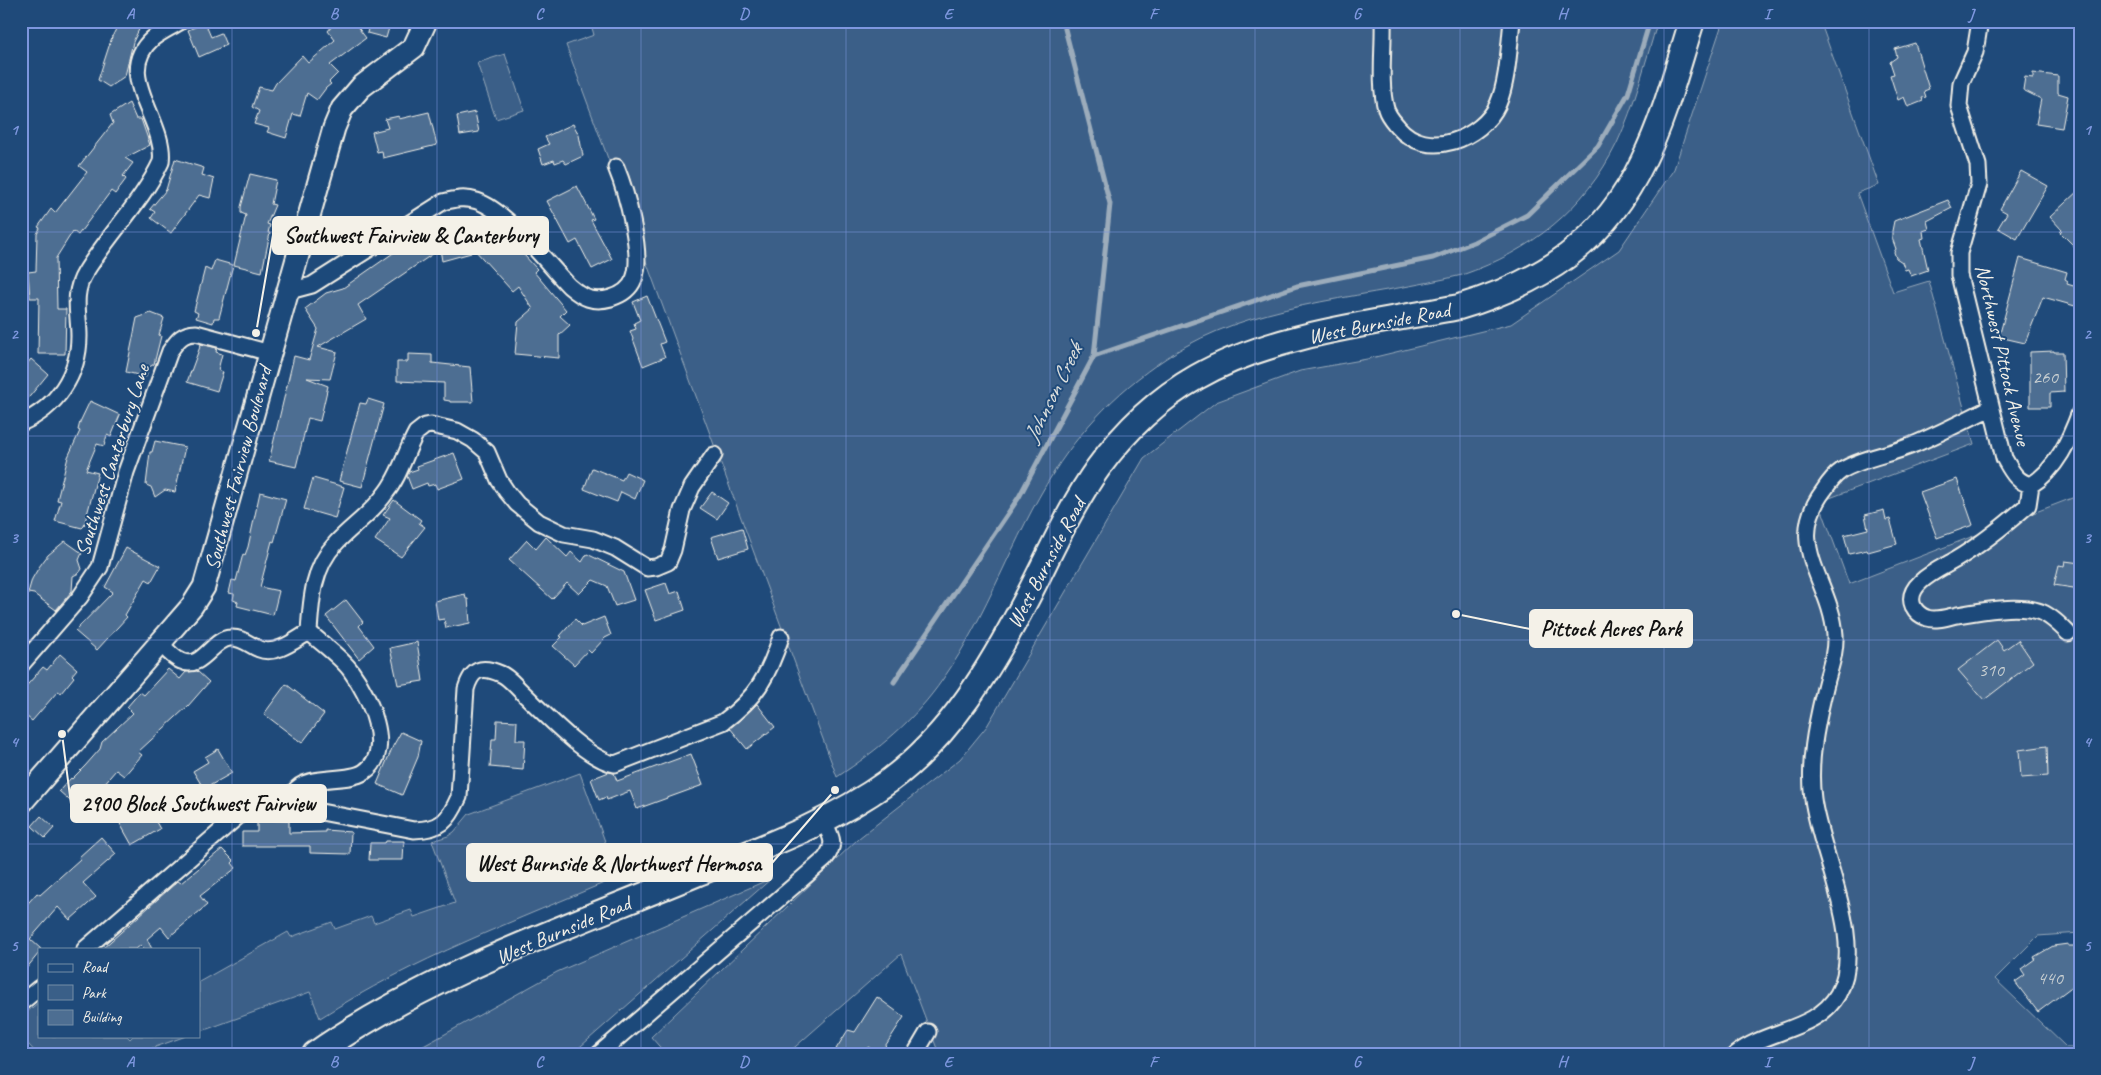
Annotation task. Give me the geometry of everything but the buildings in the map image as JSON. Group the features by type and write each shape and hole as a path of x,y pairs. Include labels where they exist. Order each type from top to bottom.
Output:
{"main road":[{"name":"West Burnside Road","path":"315,1054 341,1035 449,978 530,942 768,845 823,820 889,780 918,755 953,718 973,693 1005,640 1086,485 1129,430 1196,377 1268,347 1348,328 1459,307 1526,283 1552,268 1598,230 1625,194 1644,160 1654,136 1692,21"}],"street":[{"path":"21,423 44,410 61,393 70,377 78,350 79,336 76,316 78,296 84,274 161,162 161,143 140,88 137,70 141,53 151,40 182,21"},
{"name":"Southwest Fairview Boulevard","path":"21,803 198,598 208,577 334,128 342,109 361,87 414,47 426,21"},
{"path":"1383,21 1385,108 1389,117 1402,133 1414,141 1437,145 1471,133 1488,119 1498,104 1503,89 1512,21"},
{"name":"Northwest Pittock Avenue","path":"1980,21 1975,52 1961,83 1959,106 1978,165 1979,184 1959,253 1959,275 1990,408 2004,458 2013,475 2023,484 2031,485"},
{"path":"290,288 298,289 312,284 443,202 456,198 467,199 489,206 503,216 569,286 581,296 591,300 602,301 615,297 625,292 632,284 636,266 636,240 622,183 616,167"},
{"name":"Southwest Canterbury Lane","path":"21,665 80,597 100,567 126,472 170,352 178,340 184,335 196,333 270,353"},
{"path":"1736,1054 1757,1040 1794,1028 1823,1012 1837,996 1845,973 1844,923 1812,798 1811,770 1816,731 1824,690 1835,655 1835,633 1824,593 1807,547 1806,528 1812,510 1824,490 1841,471 1914,445 1990,408"},
{"path":"2068,633 2041,612 2026,609 2002,610 1939,619 1926,618 1916,611 1911,600 1914,589 1928,576 1976,547 2028,505 2031,485 2044,478 2055,463 2076,424 2080,412"},
{"path":"309,632 314,588 323,560 336,542 384,497 397,476 416,433 425,426 435,426 457,431 478,443 487,452 499,480 507,492 517,504 539,522 564,534 593,539 615,548 647,568 656,567 668,562 673,550 682,510 692,487 714,455"},
{"path":"160,643 179,661 186,663 202,658 221,641 229,638 246,641 260,649 269,651 291,643 309,632"},
{"path":"290,806 296,790 308,782 348,778 364,772 375,758 380,741 376,722 366,696 351,670 309,632"},
{"path":"86,948 244,811 263,804 290,806 414,830 430,830 441,824 452,813 459,797 466,689 470,676 479,670 489,669 503,674 594,756 605,762 615,764 723,722 738,711 753,696 772,666 781,637"},
{"path":"599,1054 825,859 832,848 832,842 823,820"},
{"path":"21,1003 38,989"},
{"path":"915,1054 928,1032"}],"green space":[{"path":"590,21 1658,21 1629,114 1617,143 1604,167 1589,189 1572,208 1533,240 1511,254 1462,275 1285,310 1217,331 1166,358 1147,371 1112,401 1081,435 1054,472 1025,523 987,603 943,679 908,721 881,745 837,777 566,45 594,35"},
{"path":"1723,21 1820,21 1879,185 1857,193 1893,292 1929,281 1974,444 1819,502 1849,584 2080,495 2080,933 2038,936 1995,979 2066,1047 2080,1047 2080,1054 939,1054 901,954 787,1054 666,1054 651,1037 859,838 960,759 987,726 1144,458 1216,402 1300,371 1367,359 1511,324 1619,250 1674,169"},
{"path":"505,54 524,110 496,119 477,63"},
{"path":"580,773 618,877 429,959 355,997 320,1018 310,992 200,1032 200,981 288,932 291,937 332,922 335,929 371,916 374,923 411,910 414,917 455,903 432,841 454,832 469,814"},
{"path":"772,878 572,1054 409,1054 557,972"},
{"path":"38,1003 38,1038 180,1038 136,1054 37,1054 21,1036 21,1017"}],"waterway":[{"name":"Johnson Creek","path":"894,682 1019,497 1094,356 1110,204 1063,21"},
{"path":"1094,356 1297,286 1433,258 1474,242 1527,215 1598,146 1628,94 1650,21"}],"place":[{"name":"Southwest Fairview & Canterbury","path":"256,333"},
{"name":"Pittock Acres Park","path":"1456,614"},
{"name":"2900 Block Southwest Fairview","path":"62,734"},
{"name":"West Burnside & Northwest Hermosa","path":"835,790"}]}
